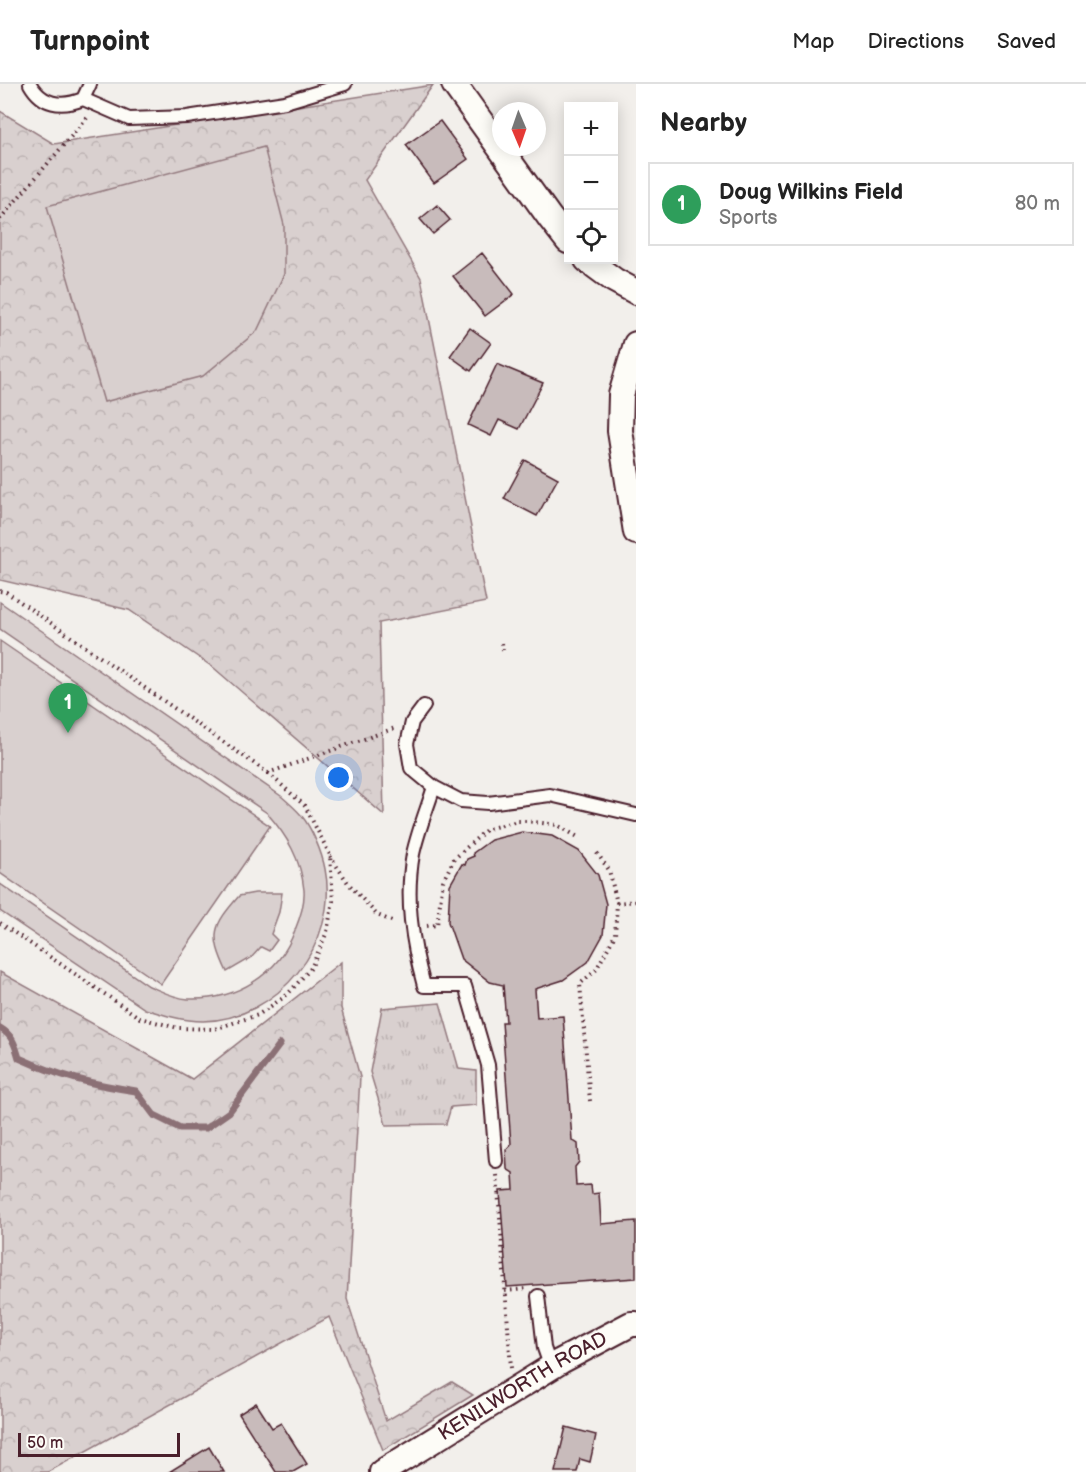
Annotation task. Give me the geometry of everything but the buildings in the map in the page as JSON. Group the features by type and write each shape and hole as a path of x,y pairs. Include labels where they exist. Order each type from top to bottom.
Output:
{"street":[{"path":"465,88 564,236"},
{"path":"592,264 636,292"},
{"path":"636,344 621,395 620,431 636,532"},
{"name":"KENILWORTH ROAD","path":"382,1472 550,1368 631,1324 636,1324"}],"lane":[{"path":"30,84 40,99 56,104 73,103 83,99 90,84"},
{"path":"83,99 129,119 187,117 285,102 345,84"},
{"path":"424,706 412,722 407,744 411,768 434,787 461,801 488,803 550,795 636,815"},
{"path":"434,787 413,852 409,891 412,944 424,986 465,986 488,1065 496,1161"},
{"path":"538,1296 544,1348 550,1368"}],"path":[{"path":"0,219 98,106"},
{"path":"0,591 6,592 268,773 305,806 330,855 348,883 377,915 411,928"},
{"path":"502,643 503,650"},
{"path":"268,773 412,722"},
{"path":"424,935 424,926 437,925 443,881 454,859 487,829 526,821 556,825 578,837"},
{"path":"591,1101 580,984 596,970 615,935 617,903 609,870 597,853"},
{"path":"0,923 140,1018 178,1028 214,1029 258,1015 287,995 311,968 327,932 333,901 330,855"},
{"path":"617,903 636,901"},
{"path":"496,1161 511,1377"}],"green space":[{"path":"433,85 365,180 421,278 486,602 379,623 384,815 214,668 129,610 0,580 0,111 54,144"},
{"path":"264,147 284,225 284,274 257,331 203,376 104,402 47,206"},
{"path":"0,602 281,796 305,820 316,841 325,869 327,897 323,924 313,949 298,972 279,992 256,1007 230,1017 203,1021 181,1019 145,1009 0,911 0,884 149,986 188,999 222,995 238,990 267,972 288,946 302,910 304,895 296,858 287,839 267,813 0,629"},
{"path":"0,641 270,826 161,984 0,873"},
{"path":"255,893 282,893 279,912 271,934 277,940 269,951 261,947 251,958 227,972 218,948 216,931 224,915 239,896"},
{"path":"341,962 341,1008 360,1077 347,1299 386,1421 452,1382 473,1395 383,1450 329,1317 48,1472 0,1472 0,972 192,1079"},
{"path":"440,1003 459,1069 476,1071 476,1105 451,1107 446,1124 386,1125 370,1072 382,1008"}],"waterway":[{"path":"0,1028 12,1040 19,1058 76,1079 136,1091 154,1115 180,1128 206,1128 229,1112 280,1044"}],"place":[{"name":"Doug Wilkins Field","path":"68,733"}]}
